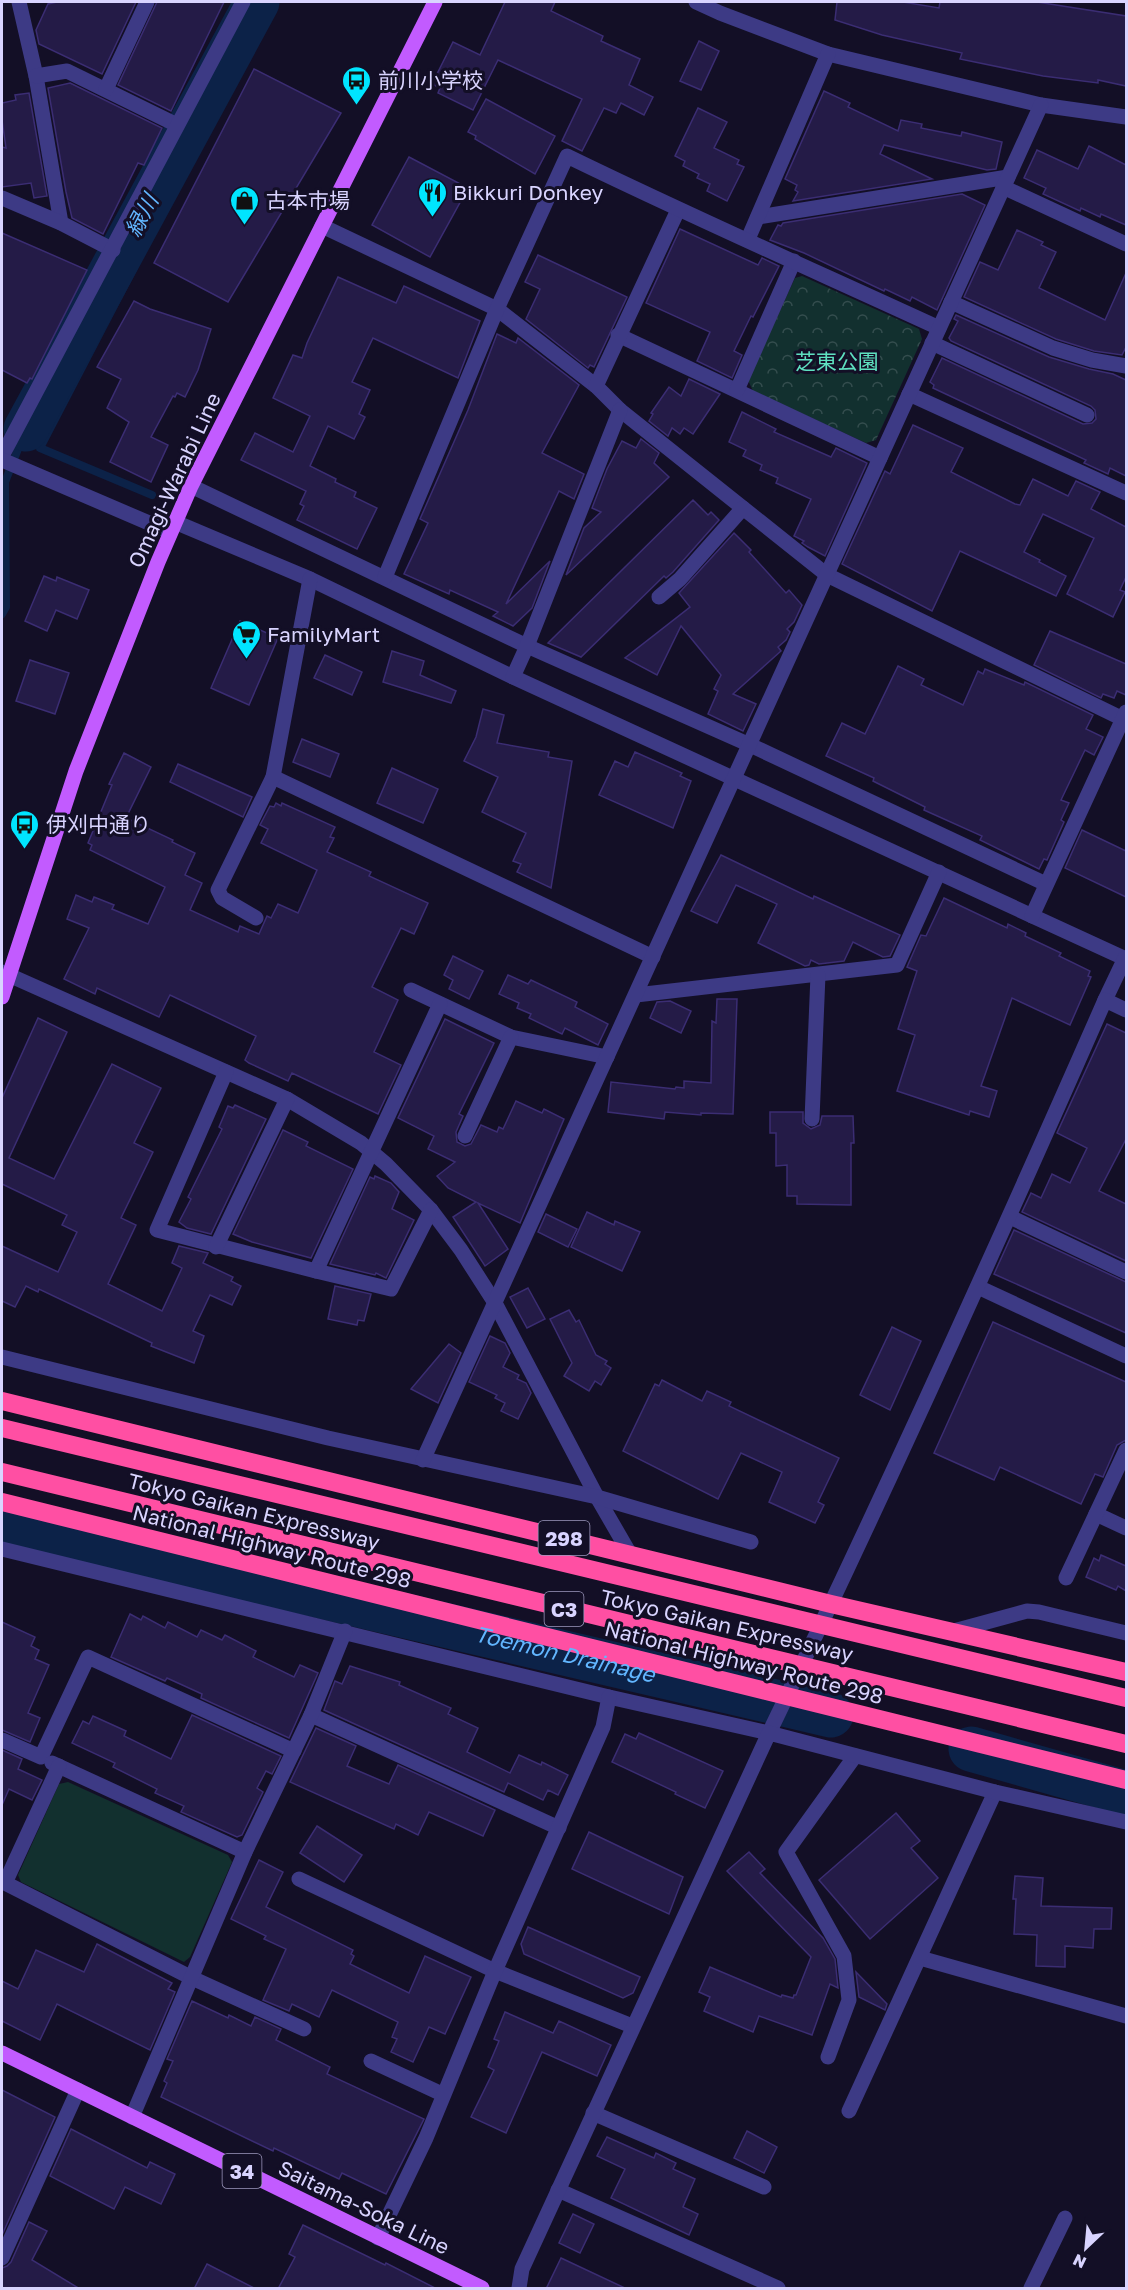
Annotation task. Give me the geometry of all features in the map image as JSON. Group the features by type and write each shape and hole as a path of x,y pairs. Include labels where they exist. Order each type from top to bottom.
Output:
{"highway":[{"name":"298","path":"2,1401 831,1604 1126,1672"},
{"name":"Tokyo Gaikan Expressway","path":"2,1428 1126,1698"},
{"name":"Tokyo Gaikan Expressway","path":"2,1472 1126,1744"},
{"name":"National Highway Route 298","path":"2,1502 1126,1780"}],"main road":[{"name":"Omagi-Warabi Line","path":"2,997 6,973 76,771 173,527 191,486 435,2"},
{"name":"Saitama-Soka Line","path":"2,2053 482,2289"}],"street":[{"path":"19,2 36,76 61,223"},
{"path":"106,89 147,2"},
{"path":"243,2 2,458 310,579 733,780 1126,958 1105,1000 978,1287 632,2026 522,2269 519,2289"},
{"path":"696,2 723,7 828,54 1041,105 1126,117"},
{"path":"748,239 828,54"},
{"path":"36,76 67,71 177,125"},
{"path":"423,1460 1041,105"},
{"path":"385,577 497,309 567,156 678,210 748,239 939,328"},
{"path":"758,217 1006,182 1126,244"},
{"path":"2,198 61,223 113,250"},
{"path":"596,386 678,210"},
{"path":"322,226 497,309 596,386 620,410 827,575 1124,714 1032,916"},
{"path":"737,390 794,261"},
{"path":"951,302 1053,348 1092,360 1126,366"},
{"path":"618,335 880,458"},
{"path":"932,343 1087,416"},
{"path":"909,394 1126,493"},
{"path":"513,677 620,410"},
{"path":"191,486 527,645 750,745 1046,884"},
{"path":"659,597 680,579 743,508"},
{"path":"256,918 222,898 218,890 273,777 310,579"},
{"path":"273,777 653,957"},
{"path":"636,995 897,965 939,872"},
{"path":"6,973 287,1099 372,1152 410,1186 461,1250 495,1304 597,1497 630,1554"},
{"path":"812,1119 818,975"},
{"path":"411,990 511,1037 607,1057"},
{"path":"1105,1000 1126,1010"},
{"path":"316,1271 440,1004"},
{"path":"465,1136 511,1037"},
{"path":"226,1072 157,1230 392,1289 431,1210"},
{"path":"216,1246 287,1099"},
{"path":"1010,1217 1126,1272"},
{"path":"978,1287 1126,1356"},
{"path":"2,1357 423,1460 597,1497 752,1542"},
{"path":"1066,1578 1126,1451"},
{"path":"1096,1514 1126,1528"},
{"path":"2,1549 609,1697 769,1733 994,1792 1126,1822"},
{"path":"950,1632 1027,1611 1126,1633"},
{"path":"132,2117 245,1852 311,1715 345,1631"},
{"path":"41,1757 88,1657 294,1751"},
{"path":"378,2238 426,2138 442,2094 603,1727 609,1697"},
{"path":"311,1715 559,1828"},
{"path":"2,1740 245,1852"},
{"path":"828,2057 849,2000 844,1956 786,1852 855,1756"},
{"path":"59,1766 5,1883 192,1978 304,2029"},
{"path":"849,2111 921,1958 994,1792"},
{"path":"299,1879 495,1971 632,2026"},
{"path":"921,1958 1126,2016"},
{"path":"371,2061 442,2094"},
{"path":"2,2258 78,2090"},
{"path":"593,2112 764,2187"},
{"path":"558,2190 778,2289"},
{"path":"1031,2289 1065,2218"}],"green space":[{"name":"芝東公園","path":"802,276 919,329 922,339 876,440 866,443 753,391 748,380 795,278"},
{"path":"68,1782 228,1855 232,1862 190,1957 184,1962 21,1882 18,1875 59,1784"}],"building":[{"path":"136,2 102,74 39,44 36,30 48,4"},
{"path":"157,2 224,2 171,111 118,85"},
{"path":"505,2 555,2 551,11 603,36 601,41 640,59 629,85 653,97 644,115 621,103 616,113 604,108 582,151 562,141 582,99 498,60 473,110 438,93 440,88 432,84 453,42 480,55"},
{"path":"837,2 903,2 939,8 940,2 1037,2 1126,16 1126,86 1098,80 1098,83 1043,76 960,59 962,53 882,35 835,20"},
{"path":"699,41 719,51 701,90 680,81"},
{"path":"254,69 341,113 228,302 154,263"},
{"path":"70,83 162,128 144,165 138,163 103,234 72,218 66,192 48,88"},
{"path":"824,91 850,103 848,107 898,131 901,120 922,124 921,128 961,136 962,132 1002,142 996,169 987,170 884,145 880,154 932,179 793,201 798,192 795,190 797,185 785,179"},
{"path":"29,93 47,196 34,198 31,183 2,187 2,147 6,148 2,103 16,100 15,95"},
{"path":"486,99 555,136 535,174 475,139 476,136 468,132"},
{"path":"698,108 727,122 714,148 739,160 737,164 744,167 727,201 707,191 710,184 697,178 699,174 683,166 685,161 675,156"},
{"path":"1089,146 1126,165 1126,225 1101,214 1100,217 1081,208 1080,211 1043,194 1046,188 1024,178 1037,150 1078,169"},
{"path":"409,157 468,188 430,257 372,225"},
{"path":"962,194 985,205 937,310 912,297 910,301 885,289 884,291 804,253 770,240 778,225 781,226 783,223"},
{"path":"680,229 758,265 762,258 779,266 734,351 742,355 732,378 697,361 710,332 646,303"},
{"path":"1017,230 1043,242 1041,245 1056,252 1039,288 1105,320 1126,273 1126,347 1122,355 1094,351 1056,339 964,297 980,262 998,270"},
{"path":"2,233 87,270 32,379 30,378 27,383 2,370"},
{"path":"538,255 627,297 594,367 590,365 588,368 526,319 540,289 525,282"},
{"path":"338,277 396,303 404,286 480,321 458,378 373,338 352,382 370,390 359,414 365,417 354,439 328,426 310,466 356,492 354,497 377,508 357,549 297,520 304,506 300,504 306,491 241,460 255,433 293,452 310,416 273,398 293,355 302,358"},
{"path":"134,301 150,309 211,329 198,370 185,397 177,393 175,397 173,396 151,437 168,445 151,482 110,462 129,422 107,408 121,379 97,367"},
{"path":"956,315 1049,357 1113,374 1126,380 1126,476 1110,468 1108,474 1084,463 1086,460 933,388 934,385 930,382 942,358 1083,424 1092,423 1096,419 1095,410 1091,406 951,341 949,338 958,321 954,319"},
{"path":"497,334 516,343 518,338 579,385 542,453 584,474 574,499 559,491 506,604 550,561 532,608 513,626 493,616 498,612 450,590 449,594 404,574 428,523 420,519 468,410"},
{"path":"689,379 720,394 693,434 684,428 680,434 672,428 668,436 649,421 653,414 651,413 669,387 681,396"},
{"path":"742,412 776,429 774,432 831,457 836,448 867,463 825,556 794,536 811,499 776,483 778,478 760,470 762,465 743,456 746,450 729,442"},
{"path":"913,425 963,448 951,472 1015,504 1020,505 1033,479 1068,496 1076,481 1100,492 1091,509 1126,527 1126,577 1120,590 1125,592 1113,617 1067,594 1094,538 1043,514 1024,552 1066,576 1056,596 960,551 932,611 842,564 885,471 890,474"},
{"path":"641,439 659,453 654,463 669,477 566,575 584,528 601,512 592,508 607,469 622,441 636,448"},
{"path":"693,500 708,515 711,512 719,520 673,572 666,578 664,576 581,657 548,643"},
{"path":"734,533 786,593 789,590 802,605 794,622 787,629 790,632 786,640 778,647 781,651 733,694 756,704 743,731 708,714 718,691 714,689 721,675 681,626 657,675 625,658 690,607 679,593"},
{"path":"44,576 56,581 57,577 89,590 77,619 56,610 47,631 25,621"},
{"path":"240,621 278,638 249,705 211,688"},
{"path":"1050,631 1126,664 1126,695 1117,691 1114,698 1103,694 1101,698 1034,665"},
{"path":"392,651 424,661 420,675 456,691 451,703 383,682"},
{"path":"325,655 362,672 352,695 314,678"},
{"path":"30,660 69,673 55,714 16,701"},
{"path":"898,666 924,679 921,685 963,705 978,671 983,674 985,669 1024,685 1025,682 1093,715 1086,729 1103,737 1094,755 1085,750 1061,800 1069,803 1061,820 1064,822 1047,860 1044,859 1039,869 980,840 982,836 924,810 925,807 873,781 874,778 826,756 842,723 865,734"},
{"path":"483,709 504,715 497,743 549,752 548,757 572,761 551,888 517,872 521,864 513,861 526,833 482,812 498,777 464,761 476,737"},
{"path":"302,739 339,754 330,777 293,762"},
{"path":"635,752 682,773 680,776 691,781 673,828 599,795 615,761 628,767"},
{"path":"124,753 151,767 126,818 195,853 185,875 202,883 190,910 238,932 240,926 259,934 267,916 271,918 278,904 298,913 317,870 261,843 268,829 260,825 270,806 274,807 276,803 281,806 282,803 335,827 330,837 334,838 327,852 371,872 369,876 428,903 414,934 401,928 372,987 398,1000 374,1052 401,1065 378,1114 292,1073 288,1081 249,1063 245,1060 256,1036 170,995 159,1017 97,988 95,994 64,979 89,928 67,919 76,895 92,902 94,897 114,905 112,909 148,924 165,887 90,850 92,845 88,843 112,785 109,784"},
{"path":"178,764 252,797 243,817 170,782"},
{"path":"392,768 438,789 423,823 377,803"},
{"path":"1082,830 1126,851 1126,897 1065,868"},
{"path":"721,855 813,899 814,896 900,935 890,956 883,957 853,942 844,961 819,964 811,960 809,965 805,966 758,943 777,904 736,885 717,923 691,911"},
{"path":"944,898 1007,928 1008,924 1026,933 1025,936 1061,953 1059,956 1090,971 1088,976 1091,977 1070,1025 1012,998 981,1086 997,1091 989,1117 970,1111 969,1115 897,1091 915,1035 898,1029 917,971 907,967 921,935 926,936"},
{"path":"453,956 483,971 469,999 449,989 453,980 444,975"},
{"path":"508,975 528,984 531,980 577,1002 575,1007 608,1024 598,1045 565,1028 562,1034 529,1018 531,1014 517,1008 519,1003 499,994"},
{"path":"717,999 737,999 733,1114 701,1113 701,1115 665,1112 664,1119 608,1112 611,1082 675,1089 676,1087 684,1088 684,1081 711,1083 712,1021 716,1023"},
{"path":"670,1001 691,1011 681,1033 650,1018 657,1002"},
{"path":"38,1018 67,1032 9,1158 54,1179 112,1064 161,1088 134,1143 153,1152 121,1218 136,1225 108,1284 162,1311 182,1268 172,1263 179,1246 208,1253 203,1263 233,1277 231,1281 241,1286 232,1305 210,1295 193,1331 204,1336 194,1363 151,1346 152,1343 39,1289 38,1292 26,1286 15,1307 2,1301 2,1246 58,1272 77,1232 62,1225 67,1215 2,1184 2,1098"},
{"path":"445,1019 494,1043 459,1114 463,1116 456,1132 457,1142 465,1146 471,1144 481,1125 497,1132 499,1127 503,1129 516,1101 542,1113 544,1109 564,1119 520,1223 478,1203 508,1249 485,1266 453,1217 476,1202 448,1188 437,1176 455,1162 428,1149 434,1136 398,1118"},
{"path":"1107,1024 1126,1033 1126,1139 1099,1191 1126,1204 1126,1261 1022,1212 1031,1193 1041,1198 1052,1174 1070,1183 1087,1148 1057,1133"},
{"path":"235,1105 266,1119 211,1234 187,1228 179,1222 191,1199 188,1197 222,1129 219,1127 228,1106 233,1108"},
{"path":"770,1112 803,1112 803,1123 811,1129 820,1125 822,1116 853,1116 851,1205 797,1204 797,1196 787,1196 787,1165 776,1166 776,1133 770,1133"},
{"path":"283,1130 308,1142 306,1146 353,1169 311,1258 252,1242 233,1234"},
{"path":"375,1176 391,1183 399,1192 392,1209 414,1220 386,1278 376,1273 375,1275 330,1264 370,1177 374,1179"},
{"path":"587,1212 614,1225 615,1221 640,1232 622,1271 571,1247"},
{"path":"546,1214 577,1229 568,1247 538,1232"},
{"path":"1014,1230 1126,1282 1126,1333 994,1274"},
{"path":"335,1286 371,1294 364,1321 358,1320 357,1325 328,1319"},
{"path":"528,1288 545,1319 527,1328 510,1297"},
{"path":"569,1310 576,1322 579,1320 596,1355 607,1361 605,1364 611,1368 601,1385 595,1381 589,1391 564,1376 572,1363 550,1319"},
{"path":"993,1322 1126,1382 1126,1440 1117,1445 1103,1477 1095,1474 1081,1504 1000,1467 994,1480 934,1453"},
{"path":"892,1327 921,1341 890,1410 860,1395"},
{"path":"490,1336 505,1343 510,1353 503,1367 519,1375 517,1379 526,1383 531,1393 518,1419 501,1411 505,1403 495,1398 497,1395 469,1382"},
{"path":"449,1344 461,1353 438,1403 411,1389"},
{"path":"662,1380 702,1401 707,1391 731,1402 729,1406 839,1458 818,1502 824,1505 815,1523 769,1502 782,1472 741,1453 718,1499 623,1451 655,1384 659,1386"},
{"path":"1101,1555 1126,1566 1126,1591 1118,1586 1116,1590 1086,1577 1094,1558 1099,1561"},
{"path":"130,1614 141,1620 143,1616 165,1628 168,1622 197,1637 201,1630 222,1640 225,1635 256,1651 253,1657 294,1677 300,1665 318,1673 289,1738 201,1698 202,1694 167,1678 165,1681 111,1657"},
{"path":"2,1622 35,1637 31,1646 39,1650 35,1659 49,1665 28,1713 40,1718 30,1742 2,1730"},
{"path":"350,1666 400,1682 399,1685 451,1708 448,1714 478,1728 467,1752 510,1773 519,1755 541,1765 542,1762 568,1775 558,1795 548,1790 543,1800 508,1783 504,1792 324,1710 335,1681 342,1684"},
{"path":"192,1715 281,1756 272,1774 266,1771 257,1788 263,1792 242,1835 237,1837 181,1812 184,1806 155,1793 157,1789 113,1767 115,1763 72,1743 83,1721 89,1724 93,1716 126,1731 124,1736 171,1759"},
{"path":"316,1728 356,1746 347,1766 389,1784 398,1765 495,1810 483,1836 429,1812 418,1835 396,1824 394,1829 290,1782"},
{"path":"639,1733 723,1771 705,1808 612,1762 625,1734 636,1739"},
{"path":"2,1750 22,1759 18,1769 42,1780 32,1800 9,1789 2,1805"},
{"path":"896,1813 920,1841 911,1848 938,1878 870,1939 819,1880"},
{"path":"317,1826 362,1855 344,1882 300,1853"},
{"path":"589,1832 683,1877 669,1914 572,1869"},
{"path":"749,1852 765,1869 760,1873 823,1938 835,1959 838,1988 830,1984 812,2035 759,2016 753,2032 704,2011 710,1997 699,1992 710,1967 781,1997 782,1995 793,1998 811,1957 727,1871"},
{"path":"259,1860 283,1872 266,1907 353,1950 351,1954 354,1956 350,1964 409,1993 425,1956 471,1977 445,2034 429,2027 413,2062 391,2052 397,2039 392,2037 398,2022 332,1990 319,2017 292,2004 289,2011 263,2000 286,1949 264,1939 266,1936 231,1919"},
{"path":"1015,1876 1043,1878 1041,1906 1112,1908 1111,1929 1094,1929 1093,1948 1065,1946 1065,1967 1036,1966 1037,1935 1014,1934"},
{"path":"528,1927 640,1977 633,1993 623,1998 524,1954 521,1944"},
{"path":"97,1944 172,1983 168,1989 175,1992 150,2050 57,2004 40,2040 2,2021 2,1981 18,1989 36,1950 84,1972"},
{"path":"856,1972 887,2004 885,2010 859,1997"},
{"path":"192,2001 251,2026 255,2017 281,2029 276,2040 330,2067 327,2074 424,2119 386,2194 342,2173 339,2179 274,2148 273,2151 161,2097 167,2083 164,2081 173,2061 167,2059"},
{"path":"505,2012 553,2033 559,2021 611,2045 597,2076 542,2052 506,2133 471,2117 494,2070 488,2067 499,2041 494,2039"},
{"path":"2,2090 55,2117 2,2235"},
{"path":"71,2129 147,2168 150,2162 175,2174 161,2204 125,2187 114,2209 50,2176"},
{"path":"747,2131 777,2147 764,2173 734,2158"},
{"path":"607,2137 654,2158 656,2153 676,2163 673,2169 695,2179 683,2207 698,2214 689,2235 611,2198 625,2169 597,2156"},
{"path":"573,2214 594,2224 580,2253 559,2243"},
{"path":"29,2222 47,2231 32,2260 80,2289 2,2289 2,2268 11,2262"},
{"path":"303,2225 437,2289 278,2289 295,2257 289,2254"},
{"path":"561,2258 627,2289 546,2289"},
{"path":"207,2264 256,2289 194,2289"}],"waterway":[{"name":"緑川","path":"26,429 257,2"},
{"path":"152,495 40,448 272,2"},
{"path":"2,614 6,607 5,482 18,449"},
{"name":"Toemon Drainage","path":"2,1522 831,1715"},
{"name":"Toemon Drainage","path":"971,1749 1126,1793"}],"place":[{"name":"前川小学校","path":"357,106"},
{"name":"Bikkuri Donkey","path":"432,218"},
{"name":"古本市場","path":"245,226"},
{"name":"FamilyMart","path":"246,660"},
{"name":"伊刈中通り","path":"25,850"}]}
